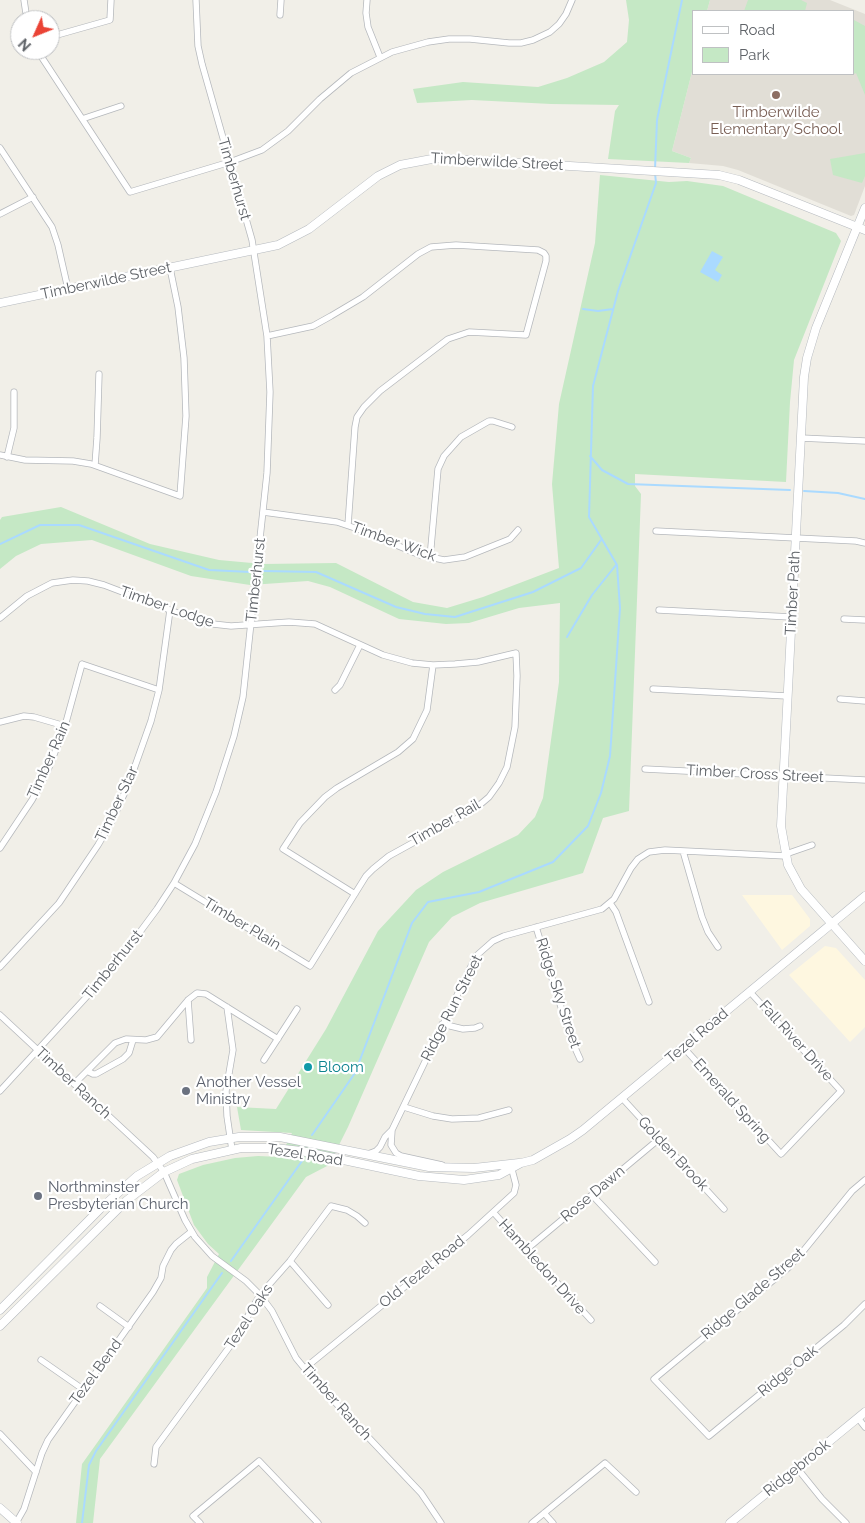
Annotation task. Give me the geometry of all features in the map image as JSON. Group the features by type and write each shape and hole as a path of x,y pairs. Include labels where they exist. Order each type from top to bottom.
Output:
{"street":[{"path":"60,35 110,20 110,0"},
{"name":"Timberhurst","path":"0,1091 114,968 158,909 174,883 203,825 216,792 231,744 243,697 267,473 270,392 266,336 253,250 202,64 198,46 196,0"},
{"path":"280,0 280,15"},
{"path":"367,0 368,27 380,57"},
{"path":"44,60 130,192 250,156 273,143 351,73 380,57 411,46 449,39 515,43 533,40 545,35 559,24 572,0"},
{"path":"82,119 121,106"},
{"path":"0,148 48,219 56,236 68,289"},
{"name":"Timberwilde Street","path":"0,303 278,245 301,234 378,176 400,165 411,162 448,158 712,174 740,180 861,228"},
{"path":"0,214 33,197"},
{"name":"Timber Path","path":"865,208 861,228 816,328 807,358 804,377 780,826 792,874 801,890 865,961"},
{"path":"266,336 313,326 332,316 363,297 418,254 431,247 456,245 538,250 544,253 546,261 526,335 469,332 458,334 448,339 374,395 360,412 355,427 348,525"},
{"path":"0,455 25,460 73,461 95,465 180,496 186,416 184,358 178,307 170,268"},
{"path":"95,465 98,374"},
{"path":"7,457 14,428 14,392"},
{"path":"430,558 438,469 444,456 461,437 482,424 493,421 512,427"},
{"path":"801,438 865,441"},
{"name":"Timber Wick","path":"263,512 319,518 348,525 430,558 444,560 464,557 510,539 518,530"},
{"path":"656,530 796,537 865,543"},
{"name":"Timber Lodge","path":"0,618 39,589 52,583 73,580 88,581 104,585 204,623 218,626 289,622 308,623 325,628 392,658 412,663 433,665 478,662 516,653"},
{"name":"Timber Star","path":"0,967 58,903 98,845 112,820 144,745 159,690 170,610"},
{"path":"659,610 791,617"},
{"path":"844,619 865,620"},
{"path":"335,690 360,645"},
{"name":"Timber Rail","path":"310,966 366,876 384,859 469,812 495,790 507,767 512,747 517,684 516,653"},
{"name":"Timber Rain","path":"0,848 32,800 48,770 66,726 82,664 159,690"},
{"path":"355,894 283,849 300,823 325,797 398,752 412,739 419,729 427,710 433,665"},
{"path":"653,689 787,696"},
{"path":"840,699 865,701"},
{"path":"0,722 24,716 34,716 66,726"},
{"name":"Timber Cross Street","path":"645,768 865,780"},
{"path":"649,1002 616,912 610,903 638,859 648,852 655,851 786,855 812,844"},
{"path":"683,851 702,917 718,947"},
{"name":"Timber Plain","path":"174,883 310,966"},
{"name":"Tezel Road","path":"0,1310 120,1190 157,1162 209,1142 256,1136 286,1138 429,1167 511,1166 533,1160 570,1139 622,1098 865,896"},
{"name":"Ridge Run Street","path":"367,1154 376,1151 392,1130 442,1024 476,956 482,949 504,936 595,911 610,903"},
{"name":"Ridge Sky Street","path":"536,927 580,1059"},
{"path":"74,1084 115,1043 126,1039 146,1040 157,1037 197,992 203,993 278,1039"},
{"name":"Fall River Drive","path":"750,992 841,1091 780,1154"},
{"path":"188,1000 191,1040"},
{"path":"227,1007 233,1050 226,1091 229,1138 232,1150"},
{"path":"264,1060 297,1009"},
{"name":"Timber Ranch","path":"0,1015 157,1162 164,1172 191,1232 212,1256 246,1281 260,1295 279,1322 296,1358 314,1381 421,1493 440,1523"},
{"path":"442,1024 463,1029 480,1026"},
{"path":"87,1070 96,1074 123,1059 128,1053 133,1040"},
{"name":"Emerald Spring","path":"683,1047 780,1154"},
{"name":"Golden Brook","path":"622,1098 724,1209"},
{"path":"404,1107 433,1116 452,1119 479,1118 509,1110"},
{"path":"392,1130 391,1146 392,1150 396,1153 401,1156 455,1168"},
{"name":"Rose Dawn","path":"527,1249 659,1139"},
{"name":"Tezel Road","path":"0,1326 114,1212 147,1183 164,1172 192,1159 232,1150 256,1148 290,1149 444,1180 478,1179 499,1175 511,1166"},
{"name":"Old Tezel Road","path":"305,1368 494,1213 514,1193 516,1185 511,1166"},
{"name":"Ridge Glade Street","path":"708,1436 654,1379 788,1268 800,1256 852,1191 865,1180"},
{"path":"592,1195 655,1262"},
{"name":"Tezel Oaks","path":"154,1464 156,1447 233,1342 260,1295 290,1262 331,1206 347,1210 365,1223"},
{"name":"Hambledon Drive","path":"494,1213 591,1320"},
{"name":"Tezel Bend","path":"17,1523 24,1509 48,1440 130,1327 157,1286 171,1250 191,1232"},
{"path":"290,1262 328,1305"},
{"name":"Ridge Oak","path":"708,1436 844,1325 865,1304"},
{"path":"100,1306 130,1327"},
{"path":"42,1360 84,1390"},
{"name":"Ridgebrook","path":"730,1523 865,1412"},
{"path":"858,1418 865,1427"},
{"path":"0,1434 36,1472"},
{"path":"200,1523 193,1516 259,1461 318,1523"},
{"path":"532,1523 605,1463 636,1492"},
{"path":"797,1468 822,1499 846,1523"},
{"path":"0,1508 17,1523"},
{"path":"544,1513 553,1523"}],"shaded area":[{"name":"Timberwilde Elementary School","path":"710,0 830,0 855,10 707,10"},
{"name":"Timberwilde Elementary School","path":"855,10 865,14 865,186 854,215 851,216 738,170 723,166 689,163 691,158 672,151 692,72 692,75 855,75"},
{"path":"742,895 792,895 810,919 810,926 782,950"},
{"path":"825,946 836,948 865,980 865,1027 850,1042 789,975"}],"green space":[{"path":"626,0 710,0 707,10 692,10 692,72 672,151 691,158 689,163 608,159 615,111 619,105 472,100 417,103 413,89 463,82 538,87 567,78 604,62 627,42 629,20"},
{"path":"748,0 801,0 807,3 805,10 744,10"},
{"path":"855,21 865,26 865,95 856,73"},
{"path":"865,153 865,176 862,183 833,175 830,159"},
{"path":"600,175 669,182 687,181 723,186 836,233 841,241 794,360 786,482 635,474 635,486 641,494 629,811 603,818 583,873 480,903 452,917 429,942 348,1127 329,1165 306,1177 100,1459 93,1523 76,1523 82,1464 207,1288 207,1277 219,1254 208,1244 194,1225 177,1180 179,1174 203,1165 235,1158 280,1157 292,1133 241,1130 237,1107 276,1109 326,1029 378,931 416,890 443,872 518,835 535,817 543,798 559,682 560,603 519,608 469,623 446,624 399,619 330,587 308,581 250,585 191,576 92,540 41,544 16,556 0,569 0,520 2,517 61,507 150,544 219,560 263,564 336,563 413,602 447,608 483,597 559,568 552,484 559,404 595,243"}],"water":[{"path":"712,251 723,257 715,270 722,275 718,282 700,272"}],"waterway":[{"path":"655,169 657,120 682,0"},
{"path":"312,1135 355,1073 412,923 428,902 479,892 553,862 588,826 601,793 610,756 620,608 617,565 589,517 593,386 618,291 656,183 655,173"},
{"path":"583,309 598,311 613,309"},
{"path":"590,456 602,470 628,484 790,490"},
{"path":"804,491 838,493 865,499"},
{"path":"0,544 40,525 79,525 209,570 250,572"},
{"path":"263,571 316,572 396,607 425,614 455,617 533,592 581,568 601,540"},
{"path":"567,637 592,595 616,565"},
{"path":"231,1261 302,1161"},
{"path":"82,1523 89,1465 96,1451 222,1273"}],"place":[{"name":"Timberwilde Elementary School","path":"776,95"},
{"name":"Bloom","path":"308,1067"},
{"name":"Another Vessel Ministry","path":"186,1091"},
{"name":"Northminster Presbyterian Church","path":"38,1196"}]}
